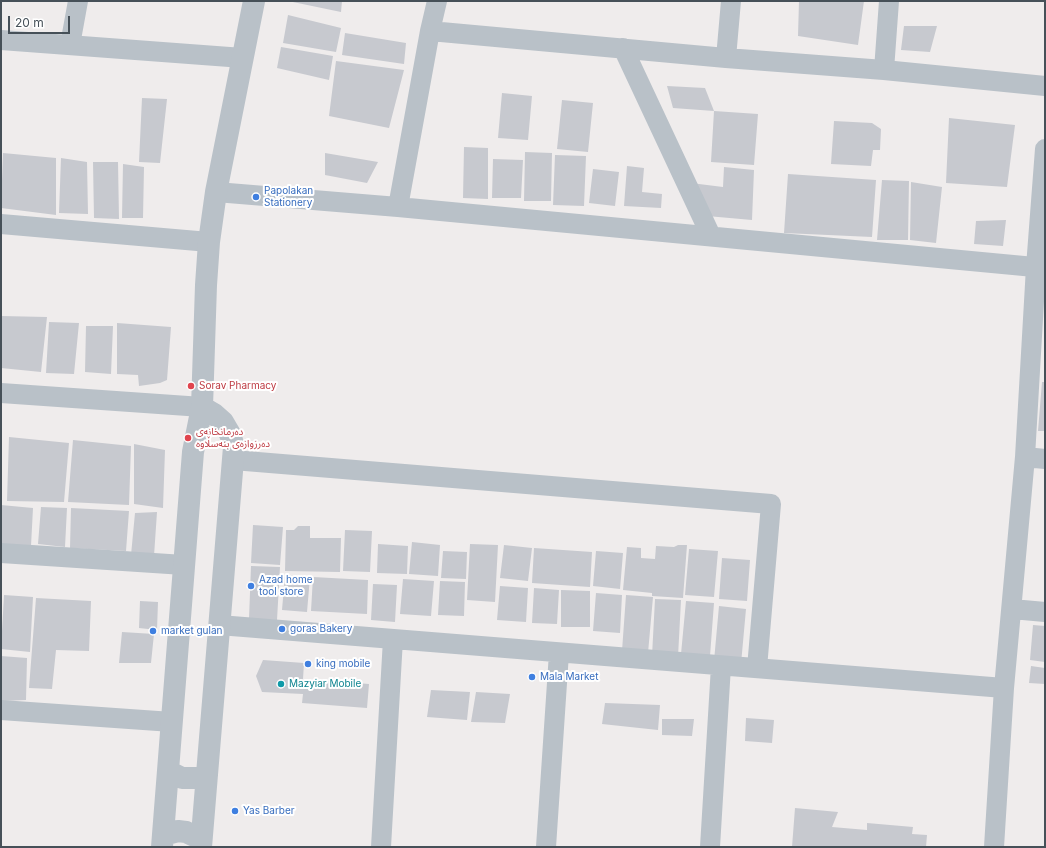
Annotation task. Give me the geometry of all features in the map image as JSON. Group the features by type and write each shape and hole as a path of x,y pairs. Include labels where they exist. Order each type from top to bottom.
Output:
{"street":[{"path":"70,45 78,1"},
{"path":"162,841 193,452 202,407 209,242 216,192 254,1"},
{"path":"398,207 430,31 437,1"},
{"path":"726,58 731,1"},
{"path":"884,70 889,1"},
{"path":"430,31 726,58 884,70 1045,86"},
{"path":"1,40 243,58"},
{"path":"623,48 712,236"},
{"path":"994,847 1004,688 1025,458 1040,267 1045,149"},
{"path":"216,192 398,207 1040,267"},
{"path":"1,224 209,242"},
{"path":"1,393 202,407 214,414 227,428 234,447 201,843"},
{"path":"1025,458 1045,459"},
{"path":"233,460 771,504 757,668"},
{"path":"1,553 184,565"},
{"path":"1012,609 1045,612"},
{"path":"219,625 1004,688"},
{"path":"381,847 393,639"},
{"path":"546,847 559,652"},
{"path":"710,847 721,666"},
{"path":"1,710 172,722"},
{"path":"168,771 182,778 199,778 207,775"},
{"path":"162,841 174,832 186,832 201,843"}],"building":[{"path":"288,1 342,1 341,12"},
{"path":"799,1 864,1 858,45 798,36"},
{"path":"288,15 341,28 336,52 283,43"},
{"path":"904,26 937,26 930,52 901,50"},
{"path":"345,33 406,43 404,64 342,55"},
{"path":"281,47 333,56 329,80 277,68"},
{"path":"336,61 404,70 389,128 329,116"},
{"path":"667,86 705,88 714,111 673,108"},
{"path":"502,93 532,96 528,140 498,138"},
{"path":"142,98 167,99 160,163 139,162"},
{"path":"562,100 593,103 588,152 557,149"},
{"path":"714,111 758,114 754,165 711,162"},
{"path":"949,118 1015,125 1007,187 946,183"},
{"path":"834,121 872,123 881,129 880,150 873,150 871,166 831,164"},
{"path":"464,147 488,148 488,199 463,198"},
{"path":"525,152 552,153 551,201 524,201"},
{"path":"3,153 56,158 56,215 1,208"},
{"path":"325,153 378,162 367,183 325,175"},
{"path":"555,155 586,156 584,206 553,205"},
{"path":"61,158 87,162 88,214 59,213"},
{"path":"493,159 523,160 521,198 492,198"},
{"path":"93,162 118,162 119,219 94,218"},
{"path":"123,164 144,167 143,218 122,218"},
{"path":"627,166 644,168 642,192 662,194 661,208 624,206"},
{"path":"724,167 754,170 752,220 707,216 691,183 723,187"},
{"path":"593,169 619,172 615,206 589,203"},
{"path":"788,174 876,180 872,237 784,233"},
{"path":"882,180 909,181 908,240 877,240"},
{"path":"911,182 942,187 936,243 910,240"},
{"path":"1006,220 1003,246 974,244 976,221"},
{"path":"1,316 47,317 41,372 1,368"},
{"path":"49,322 79,323 74,374 46,373"},
{"path":"117,323 171,327 167,380 160,383 139,386 138,375 117,374"},
{"path":"86,326 113,326 111,374 85,372"},
{"path":"1042,382 1045,382 1045,431 1038,431"},
{"path":"9,437 69,443 64,502 7,501"},
{"path":"73,440 131,446 129,505 68,502"},
{"path":"134,444 165,450 163,508 134,504"},
{"path":"1,505 33,508 31,546 1,545"},
{"path":"41,507 67,508 65,547 38,544"},
{"path":"71,508 129,511 126,551 70,548"},
{"path":"157,512 154,556 131,555 135,513"},
{"path":"253,525 283,527 280,565 251,563"},
{"path":"298,526 310,526 310,538 341,538 340,572 285,571 286,530 294,530"},
{"path":"345,530 372,531 370,572 343,571"},
{"path":"412,542 440,545 438,576 409,574"},
{"path":"378,544 408,546 407,574 377,573"},
{"path":"470,544 498,545 495,602 467,600"},
{"path":"504,545 532,548 528,581 500,578"},
{"path":"678,545 687,545 683,598 652,596 652,593 623,590 627,547 641,548 641,558 655,559 656,546 674,547"},
{"path":"534,548 592,552 590,587 532,583"},
{"path":"689,549 718,551 714,597 685,595"},
{"path":"443,551 467,552 466,579 441,578"},
{"path":"596,551 623,553 620,589 593,586"},
{"path":"722,558 750,560 747,601 719,599"},
{"path":"251,566 280,567 277,620 249,619"},
{"path":"285,575 310,577 307,612 282,610"},
{"path":"313,577 368,580 367,614 311,611"},
{"path":"403,579 434,581 431,616 400,614"},
{"path":"440,581 465,582 464,616 438,615"},
{"path":"373,584 397,585 395,622 371,620"},
{"path":"500,586 528,588 526,622 497,620"},
{"path":"534,588 559,590 557,624 532,623"},
{"path":"561,590 590,591 590,627 561,627"},
{"path":"596,593 622,595 620,633 593,631"},
{"path":"4,595 33,597 30,652 1,649"},
{"path":"626,595 653,597 648,653 622,651"},
{"path":"36,598 91,601 89,651 56,650 52,689 29,688"},
{"path":"655,599 681,600 678,657 652,656"},
{"path":"140,601 158,602 157,630 139,628"},
{"path":"686,601 714,603 710,656 681,654"},
{"path":"719,606 746,609 741,664 714,661"},
{"path":"1033,625 1045,626 1045,662 1030,660"},
{"path":"122,632 154,634 151,663 119,663"},
{"path":"1,656 27,658 26,700 1,701"},
{"path":"263,660 304,663 303,679 369,684 367,708 302,703 303,694 262,692 256,676"},
{"path":"1031,666 1045,668 1045,684 1029,683"},
{"path":"431,690 470,692 467,720 427,717"},
{"path":"476,692 510,694 505,723 471,722"},
{"path":"605,703 660,705 658,730 602,724"},
{"path":"746,718 774,720 772,743 745,741"},
{"path":"662,719 694,719 692,736 662,735"},
{"path":"795,808 838,812 832,827 867,830 867,823 913,827 912,834 927,835 926,847 792,847"}],"place":[{"name":"Papolakan Stationery","path":"256,197"},
{"name":"Sorav Pharmacy","path":"191,386"},
{"name":"دەرمانخانەی دەرزوازەی بنەسڵاوە","path":"188,438"},
{"name":"Azad home tool store","path":"251,586"},
{"name":"goras Bakery","path":"282,629"},
{"name":"market gulan","path":"153,631"},
{"name":"king mobile","path":"308,664"},
{"name":"Mala Market","path":"532,677"},
{"name":"Mazyiar Mobile","path":"281,684"},
{"name":"Yas Barber","path":"235,811"}]}
